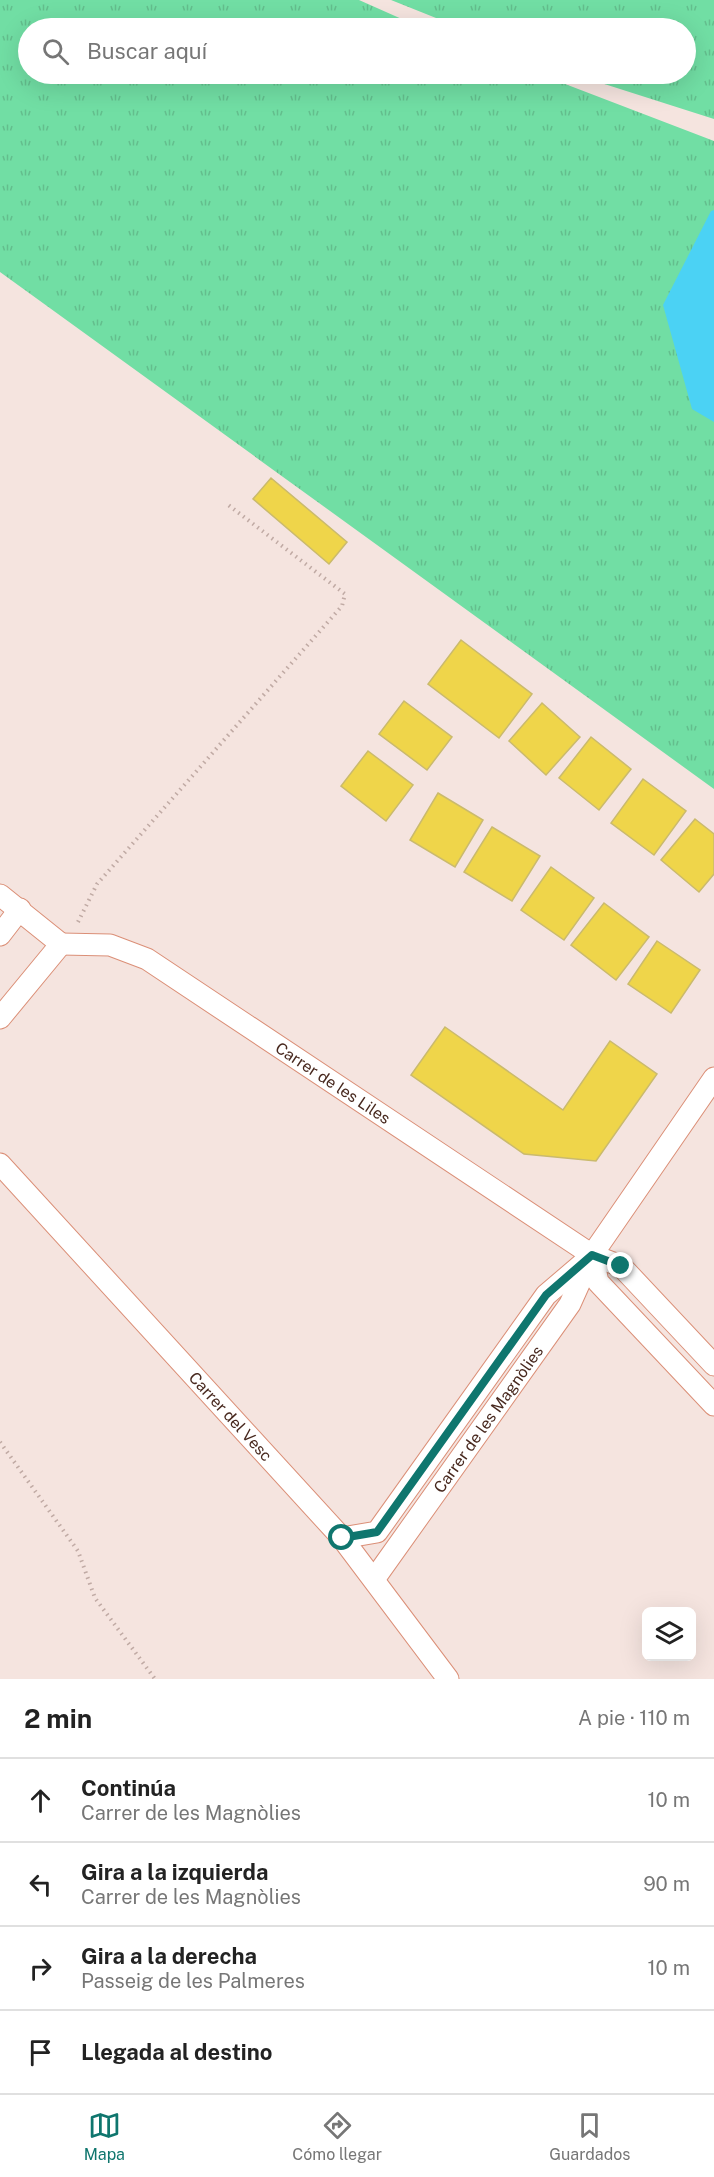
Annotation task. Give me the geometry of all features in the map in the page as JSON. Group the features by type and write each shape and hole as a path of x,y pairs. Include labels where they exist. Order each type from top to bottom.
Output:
{"street":[{"path":"0,895 61,944 0,1018"},
{"path":"0,935 20,909"},
{"name":"Carrer de les Liles","path":"61,944 110,945 147,959 592,1255 621,1266 714,1365"},
{"name":"Carrer de les Magnòlies","path":"375,1578 570,1304 592,1255 714,1078"},
{"name":"Carrer del Vesc","path":"0,1164 342,1538 375,1578 448,1679"},
{"path":"592,1255 598,1282 714,1406"},
{"name":"Carrer de les Magnòlies","path":"342,1538 377,1532 546,1295 592,1255"}],"path":[{"path":"61,944 83,915 97,884 342,606 345,594 227,504"},
{"path":"0,1442 78,1551 95,1598 155,1679"}],"green space":[{"path":"0,0 359,0 400,18 18,18 18,84 565,84 714,141 714,789 0,272"},
{"path":"391,0 714,0 714,119 604,84 696,84 696,18 436,18"}],"water":[{"path":"714,210 714,422 692,409 663,305 711,211"}],"building":[{"path":"271,478 347,542 329,564 253,499"},
{"path":"461,640 532,694 499,738 428,684"},
{"path":"404,701 452,737 427,770 379,734"},
{"path":"542,703 580,737 546,775 509,741"},
{"path":"591,737 631,769 599,810 559,778"},
{"path":"368,751 413,785 386,821 341,786"},
{"path":"643,779 686,811 654,855 611,823"},
{"path":"438,793 483,820 455,867 410,840"},
{"path":"695,819 714,834 714,874 699,892 661,860"},
{"path":"492,827 540,856 512,901 464,872"},
{"path":"551,867 594,898 564,940 521,910"},
{"path":"604,903 649,937 616,980 571,945"},
{"path":"657,941 700,970 671,1013 628,984"},
{"path":"445,1027 563,1110 610,1041 657,1074 596,1161 524,1154 411,1075"}],"route":[{"path":"342,1538 377,1532 546,1295 592,1255 621,1266"}]}
